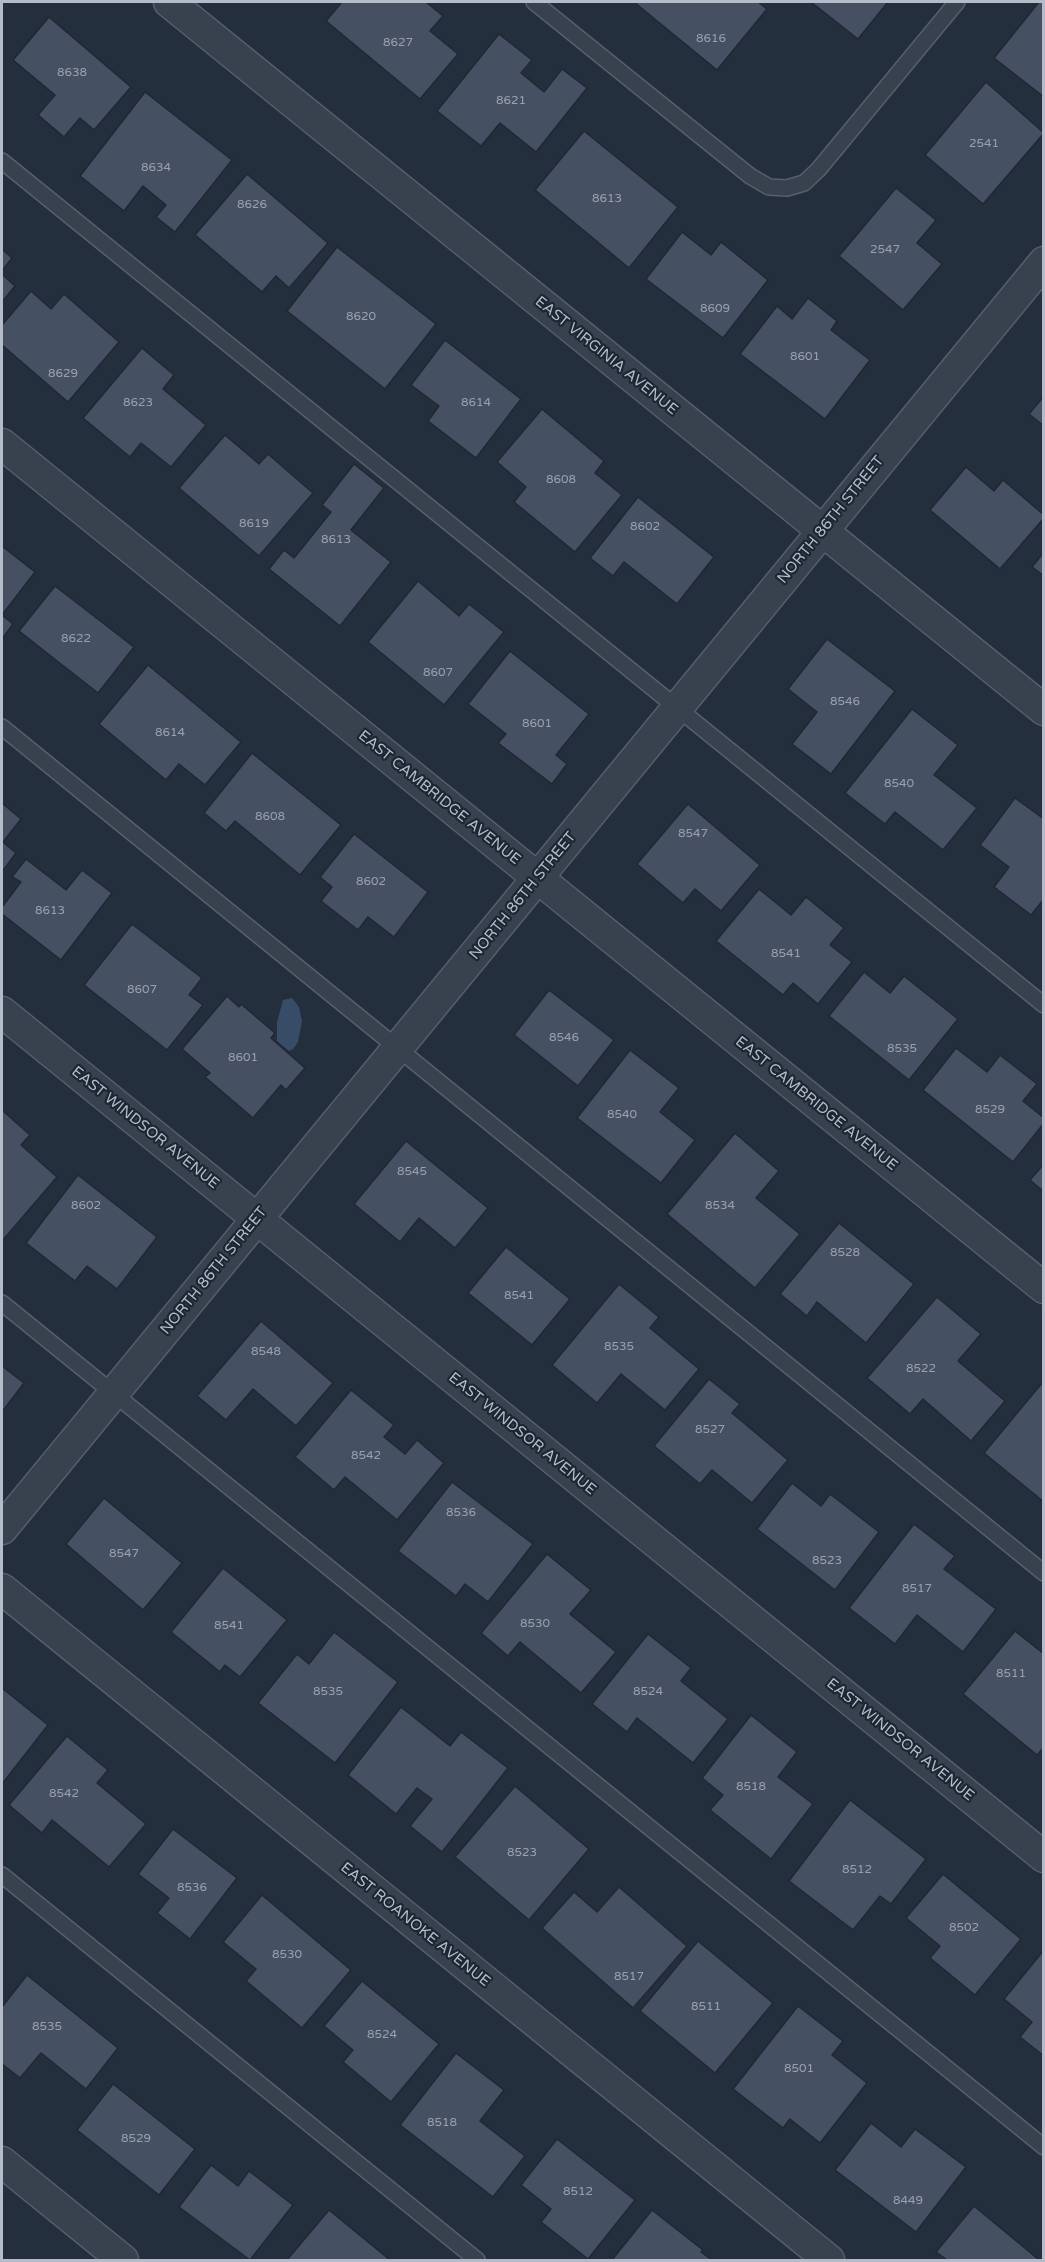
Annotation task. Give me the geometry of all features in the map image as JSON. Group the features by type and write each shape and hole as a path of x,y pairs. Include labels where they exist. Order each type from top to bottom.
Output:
{"street":[{"name":"EAST VIRGINIA AVENUE","path":"169,2 1044,710"},
{"name":"NORTH 86TH STREET","path":"2,1529 1044,262"},
{"name":"EAST CAMBRIDGE AVENUE","path":"2,444 1044,1288"},
{"name":"EAST WINDSOR AVENUE","path":"2,1012 1044,1857"},
{"name":"EAST ROANOKE AVENUE","path":"2,1589 829,2260"},
{"path":"2,2162 123,2260"}],"lane":[{"path":"534,2 750,176 769,187 787,188 804,183 818,170 957,2"},
{"path":"2,161 1044,1005"},
{"path":"2,727 1044,1574"},
{"path":"2,1303 1044,2147"},
{"path":"2,1875 477,2260"}],"water":[{"path":"292,998 299,1007 302,1021 298,1042 289,1051 277,1041 277,1022 283,1000"}],"building":[{"path":"342,2 426,2 443,16 430,31 458,54 420,99 326,21"},
{"path":"634,2 758,2 767,9 717,70"},
{"path":"811,2 888,2 858,39"},
{"path":"1039,2 1044,2 1044,97 994,58"},
{"path":"49,17 131,87 94,130 80,118 64,137 38,115 55,95 13,60"},
{"path":"499,34 532,60 521,73 544,92 562,69 587,88 536,152 500,123 481,146 437,111"},
{"path":"986,82 1044,133 983,204 925,155"},
{"path":"145,92 232,160 175,232 156,217 166,205 143,186 124,211 80,176"},
{"path":"584,131 678,207 629,268 535,190"},
{"path":"247,174 328,243 289,288 276,276 262,292 195,235"},
{"path":"896,188 936,220 917,243 942,264 903,310 839,256"},
{"path":"682,232 711,255 721,242 768,280 723,338 646,279"},
{"path":"337,247 436,324 385,389 287,311"},
{"path":"2,249 12,258 2,271"},
{"path":"2,274 15,286 2,302"},
{"path":"31,291 51,309 64,294 119,342 68,402 2,345 2,325"},
{"path":"808,298 837,321 831,330 870,360 825,419 740,354 777,306 792,319"},
{"path":"445,340 521,399 476,458 428,421 439,406 411,385"},
{"path":"142,348 174,375 163,389 206,425 171,467 141,443 130,457 83,418"},
{"path":"1044,396 1044,426 1029,414"},
{"path":"542,409 604,461 595,473 622,495 575,552 514,502 526,487 497,462"},
{"path":"225,435 259,464 268,454 313,493 259,556 179,488"},
{"path":"354,464 384,488 351,530 391,562 340,626 269,569 284,550 294,558 331,512 322,505"},
{"path":"966,467 994,491 1003,480 1044,515 1044,518 1000,569 930,510"},
{"path":"638,497 714,557 677,604 624,562 613,576 590,558"},
{"path":"2,546 35,572 2,615"},
{"path":"1044,552 1044,576 1032,567"},
{"path":"418,581 459,616 469,604 504,632 444,705 368,642"},
{"path":"55,586 134,647 98,693 19,631"},
{"path":"2,615 13,624 2,639"},
{"path":"827,639 895,691 831,774 792,744 817,712 788,689"},
{"path":"510,651 589,714 556,755 567,764 552,784 498,743 506,734 468,704"},
{"path":"148,665 241,742 205,785 179,764 166,780 99,724"},
{"path":"912,709 958,745 934,775 977,808 943,850 895,812 885,824 845,793"},
{"path":"252,753 341,825 300,875 235,821 226,831 204,813"},
{"path":"1015,798 1044,819 1044,899 1031,915 994,887 1009,867 980,845"},
{"path":"2,803 21,819 3,842 16,853 2,872"},
{"path":"688,804 760,865 721,911 695,889 683,903 637,864"},
{"path":"354,834 428,892 394,937 368,917 358,930 321,901 332,887 320,877"},
{"path":"26,859 66,890 82,870 112,893 61,960 2,914 2,907 21,882 12,877"},
{"path":"759,889 791,915 806,897 844,928 830,945 852,962 818,1004 793,983 783,995 716,941"},
{"path":"132,924 202,978 189,995 203,1005 167,1050 84,985"},
{"path":"864,972 890,993 904,976 958,1019 909,1080 829,1016"},
{"path":"549,990 614,1040 578,1086 514,1035"},
{"path":"227,996 239,1007 241,1004 275,1033 271,1038 305,1068 286,1090 281,1085 253,1118 205,1077 210,1073 182,1049"},
{"path":"956,1048 987,1072 1000,1055 1037,1084 1023,1101 1044,1118 1044,1123 1013,1162 923,1090"},
{"path":"630,1050 679,1088 660,1112 695,1140 661,1183 577,1118"},
{"path":"2,1110 30,1135 21,1145 57,1177 3,1240 2,1238"},
{"path":"735,1133 779,1171 756,1198 800,1234 755,1288 667,1214"},
{"path":"406,1141 488,1208 455,1248 419,1218 400,1242 354,1204"},
{"path":"1044,1164 1044,1192 1030,1180"},
{"path":"78,1175 157,1237 117,1289 87,1266 75,1281 26,1243"},
{"path":"839,1223 914,1284 866,1343 817,1302 807,1316 780,1294"},
{"path":"506,1247 570,1299 532,1345 468,1293"},
{"path":"619,1284 659,1317 650,1328 699,1369 665,1410 621,1374 597,1403 552,1365"},
{"path":"937,1297 981,1334 958,1361 1005,1401 971,1441 923,1399 910,1414 867,1378"},
{"path":"261,1321 333,1383 296,1426 253,1389 226,1420 197,1396"},
{"path":"2,1366 24,1383 2,1412"},
{"path":"709,1379 740,1404 732,1413 788,1460 752,1503 712,1470 700,1484 654,1446"},
{"path":"1042,1383 1044,1384 1044,1502 984,1453"},
{"path":"351,1390 394,1425 384,1437 405,1454 417,1440 444,1463 397,1520 345,1477 334,1490 295,1457"},
{"path":"452,1482 533,1544 488,1602 465,1584 456,1596 398,1551"},
{"path":"792,1483 821,1506 830,1494 879,1532 835,1590 757,1529"},
{"path":"104,1498 182,1563 143,1610 66,1544"},
{"path":"914,1524 955,1556 944,1569 996,1609 963,1652 917,1615 895,1644 849,1608"},
{"path":"547,1554 591,1590 570,1614 616,1652 581,1693 520,1642 508,1656 481,1633"},
{"path":"223,1568 287,1620 240,1677 225,1665 220,1672 171,1632"},
{"path":"1015,1631 1044,1654 1044,1747 1037,1755 963,1694"},
{"path":"334,1632 398,1682 335,1763 258,1703 297,1654 309,1664"},
{"path":"648,1634 691,1668 681,1681 728,1719 693,1763 637,1718 627,1732 592,1704"},
{"path":"2,1688 48,1725 2,1784"},
{"path":"401,1707 450,1746 461,1732 508,1768 442,1852 410,1826 432,1799 417,1788 396,1814 348,1775"},
{"path":"751,1715 797,1752 778,1777 813,1804 771,1859 710,1810 723,1795 702,1778"},
{"path":"67,1736 108,1770 97,1783 146,1824 109,1867 52,1820 42,1833 9,1805"},
{"path":"515,1786 589,1849 529,1920 455,1857"},
{"path":"850,1800 926,1859 891,1904 880,1896 853,1930 789,1881"},
{"path":"173,1829 237,1878 190,1939 157,1913 169,1898 138,1874"},
{"path":"943,1874 1021,1939 975,1995 930,1958 940,1946 906,1918"},
{"path":"619,1887 687,1946 633,2008 542,1928 574,1892 597,1912"},
{"path":"262,1895 351,1970 302,2028 246,1981 256,1969 223,1942"},
{"path":"698,1941 773,2003 715,2073 640,2011"},
{"path":"1044,1950 1044,2056 1020,2037 1032,2022 1004,1999"},
{"path":"27,1975 118,2048 86,2089 41,2053 20,2078 2,2064 2,2007"},
{"path":"362,1981 439,2044 391,2102 343,2062 353,2050 324,2026"},
{"path":"798,2006 843,2041 832,2055 867,2083 820,2143 790,2119 783,2128 733,2089"},
{"path":"456,2053 504,2090 480,2121 525,2156 493,2197 400,2125"},
{"path":"113,2084 195,2149 159,2195 77,2130"},
{"path":"871,2123 901,2147 915,2129 966,2167 916,2232 835,2170"},
{"path":"557,2139 635,2200 588,2259 541,2222 551,2209 521,2185"},
{"path":"211,2165 238,2186 249,2171 293,2205 250,2260 179,2207"},
{"path":"974,2206 1038,2259 947,2260 936,2252"},
{"path":"329,2210 390,2260 287,2260"},
{"path":"652,2210 703,2250 701,2252 712,2260 612,2260"}]}
